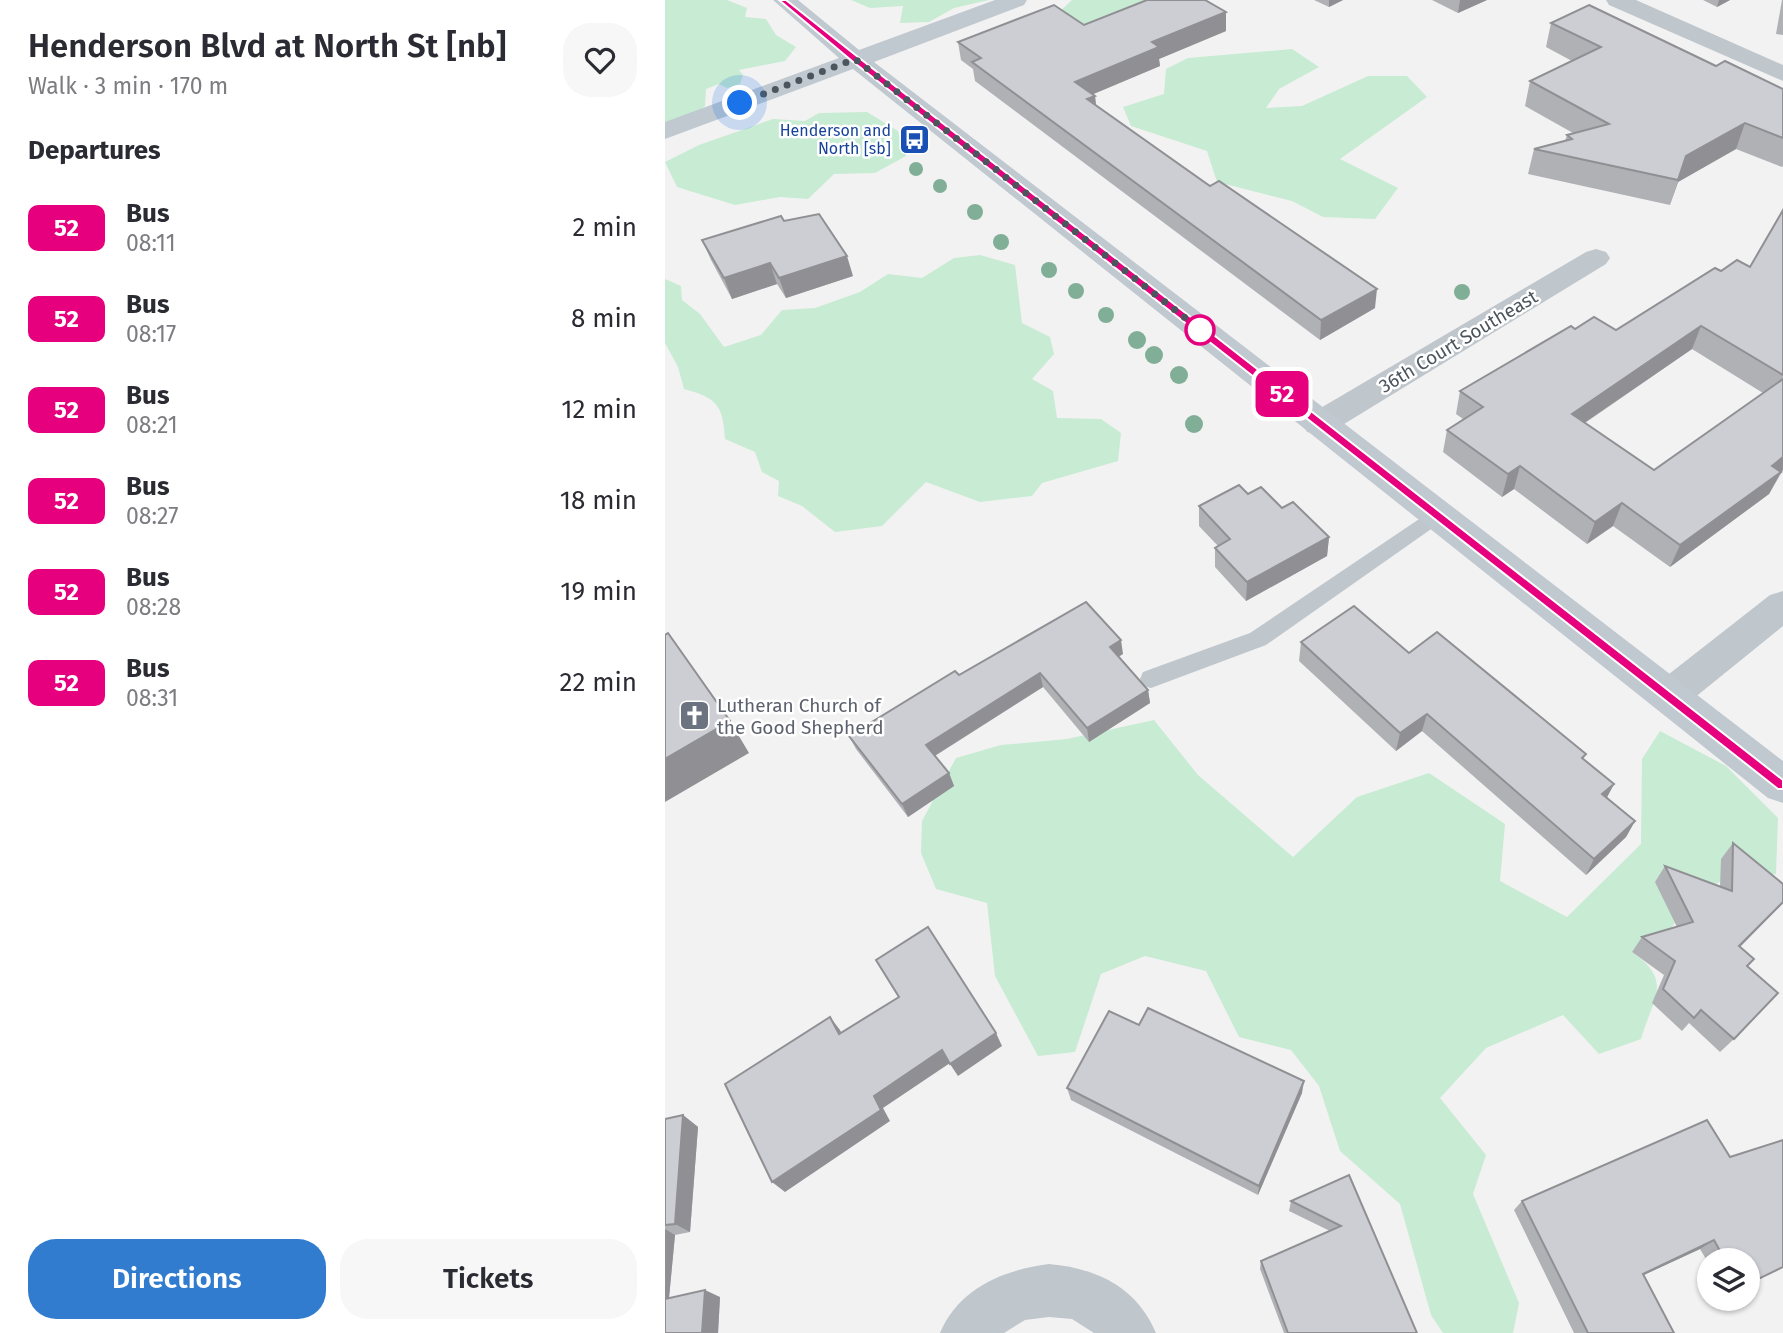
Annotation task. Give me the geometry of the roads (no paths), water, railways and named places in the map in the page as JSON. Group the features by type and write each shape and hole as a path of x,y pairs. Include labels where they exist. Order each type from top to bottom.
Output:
{"main road":[{"path":"783,0 1319,424 1783,785"},
{"path":"665,131 1016,0"}],"street":[{"path":"1617,0 1783,74"},
{"name":"36th Court Southeast","path":"1319,424 1596,258"},
{"path":"1669,696 1783,605"},
{"path":"967,1333 1000,1303 1032,1291 1065,1290 1095,1300 1122,1321 1129,1333"}],"lane":[{"path":"1151,679 1258,639 1437,515"}],"place":[{"name":"Henderson and North [sb]","path":"914,139"},
{"name":"Lutheran Church of the Good Shepherd","path":"694,716"}]}
